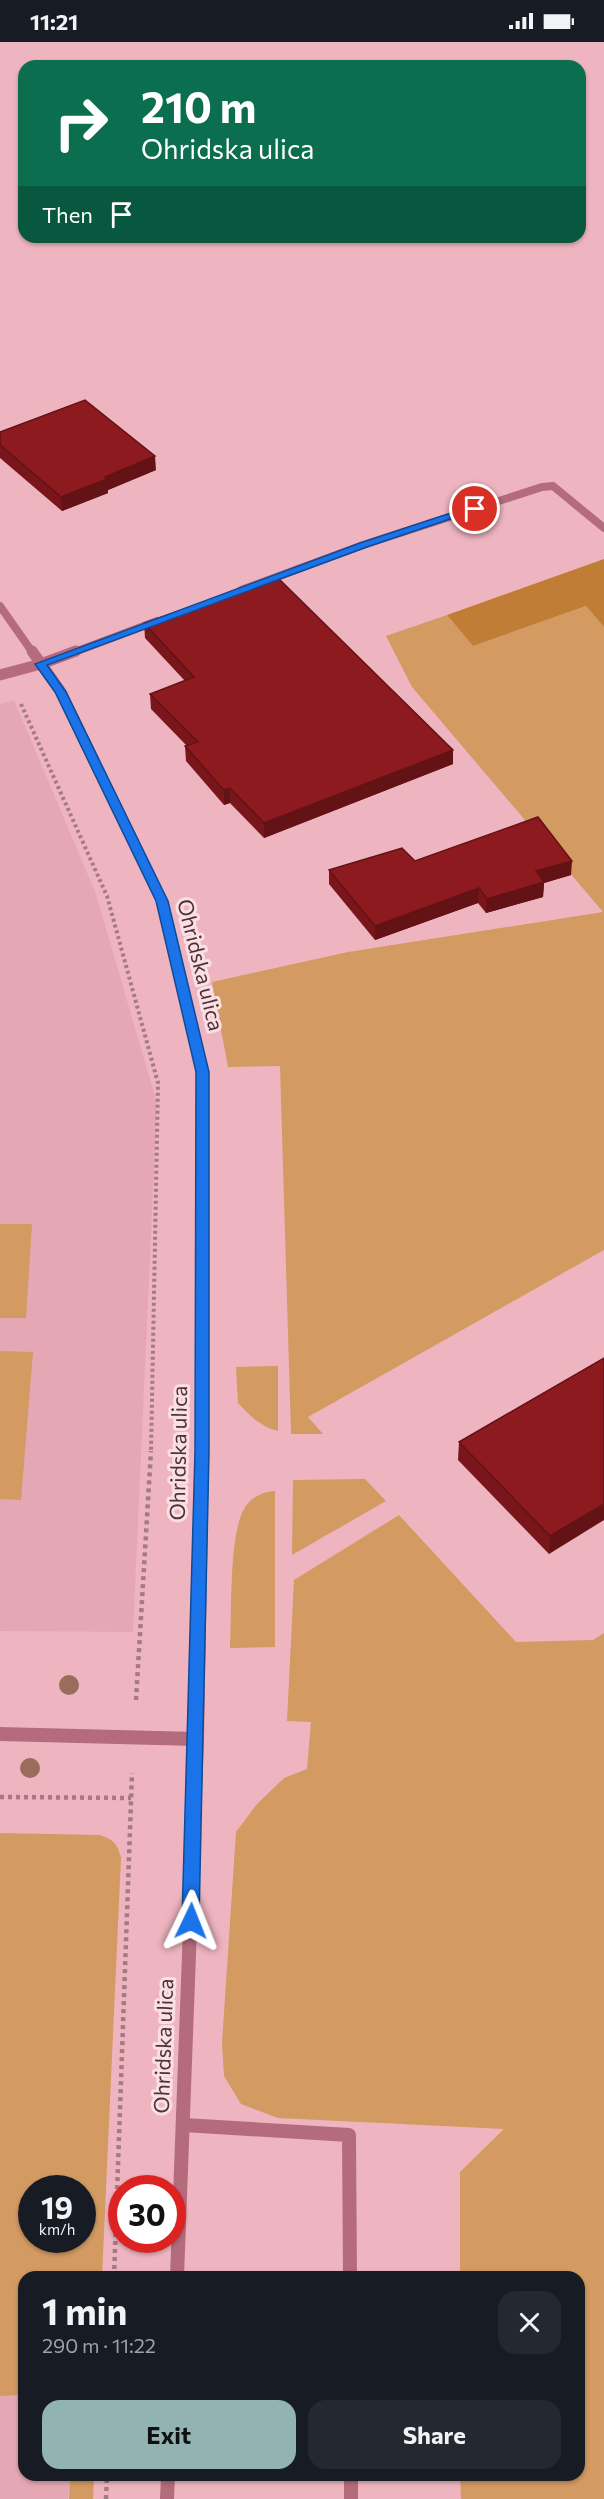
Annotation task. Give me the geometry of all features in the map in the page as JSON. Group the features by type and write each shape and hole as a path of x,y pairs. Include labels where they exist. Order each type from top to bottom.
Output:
{"street":[{"path":"228,595 363,545 542,487 553,486 604,528"},
{"name":"Ohridska ulica","path":"0,606 61,692 162,901 203,1072 202,1451 197,1739 177,2271"},
{"path":"0,675 41,664 162,619"},
{"path":"0,1734 197,1739"},
{"path":"184,2125 349,2135 350,2271"},
{"path":"167,2499 168,2481"},
{"path":"351,2481 351,2499"}],"path":[{"path":"0,675 23,708 107,896 158,1083 150,1478 133,1737 114,2271"},
{"path":"0,1797 131,1798"},
{"path":"106,2499 107,2481"}],"shaded area":[{"path":"604,559 604,627 586,606 473,646 447,615"},
{"path":"586,606 604,627 604,1250 308,1417 323,1434 291,1434 280,1066 228,1067 212,982 348,952 603,912 412,687 386,636 447,615 473,646"},
{"path":"14,700 96,894 157,1103 133,1632 0,1631 0,704"},
{"path":"0,1224 32,1224 26,1318 0,1318"},
{"path":"0,1351 33,1352 21,1500 0,1499"},
{"path":"278,1366 278,1431 256,1420 238,1403 236,1367"},
{"path":"365,1479 386,1501 292,1555 293,1480"},
{"path":"275,1491 275,1647 230,1648 233,1559 238,1526 242,1513 251,1500 264,1493"},
{"path":"399,1515 516,1642 593,1640 604,1633 604,2499 461,2499 460,2481 585,2481 585,2271 460,2271 460,2172 504,2129 278,2118 241,2104 224,2076 222,2043 236,1832 257,1804 284,1778 307,1769 311,1722 287,1721 294,1580"},
{"path":"0,1833 99,1835 114,1843 121,1858 102,2271 18,2271 18,2395 0,2396"},
{"path":"18,2395 18,2481 70,2481 68,2499 0,2499 0,2396"},
{"path":"70,2481 94,2481 93,2499 69,2499"}],"building":[{"path":"85,400 155,456 105,477 107,479 61,497 0,445 0,432"},
{"path":"277,577 453,750 264,823 230,788 224,790 185,746 198,742 150,694 194,677 144,623"},
{"path":"538,817 572,861 536,871 544,882 487,899 479,888 375,926 329,870 402,848 415,861"},
{"path":"604,1358 604,1504 550,1536 459,1442"}],"route":[{"path":"191,1921 202,1451 203,1072 162,901 61,692 41,664 363,545 475,509"}]}
